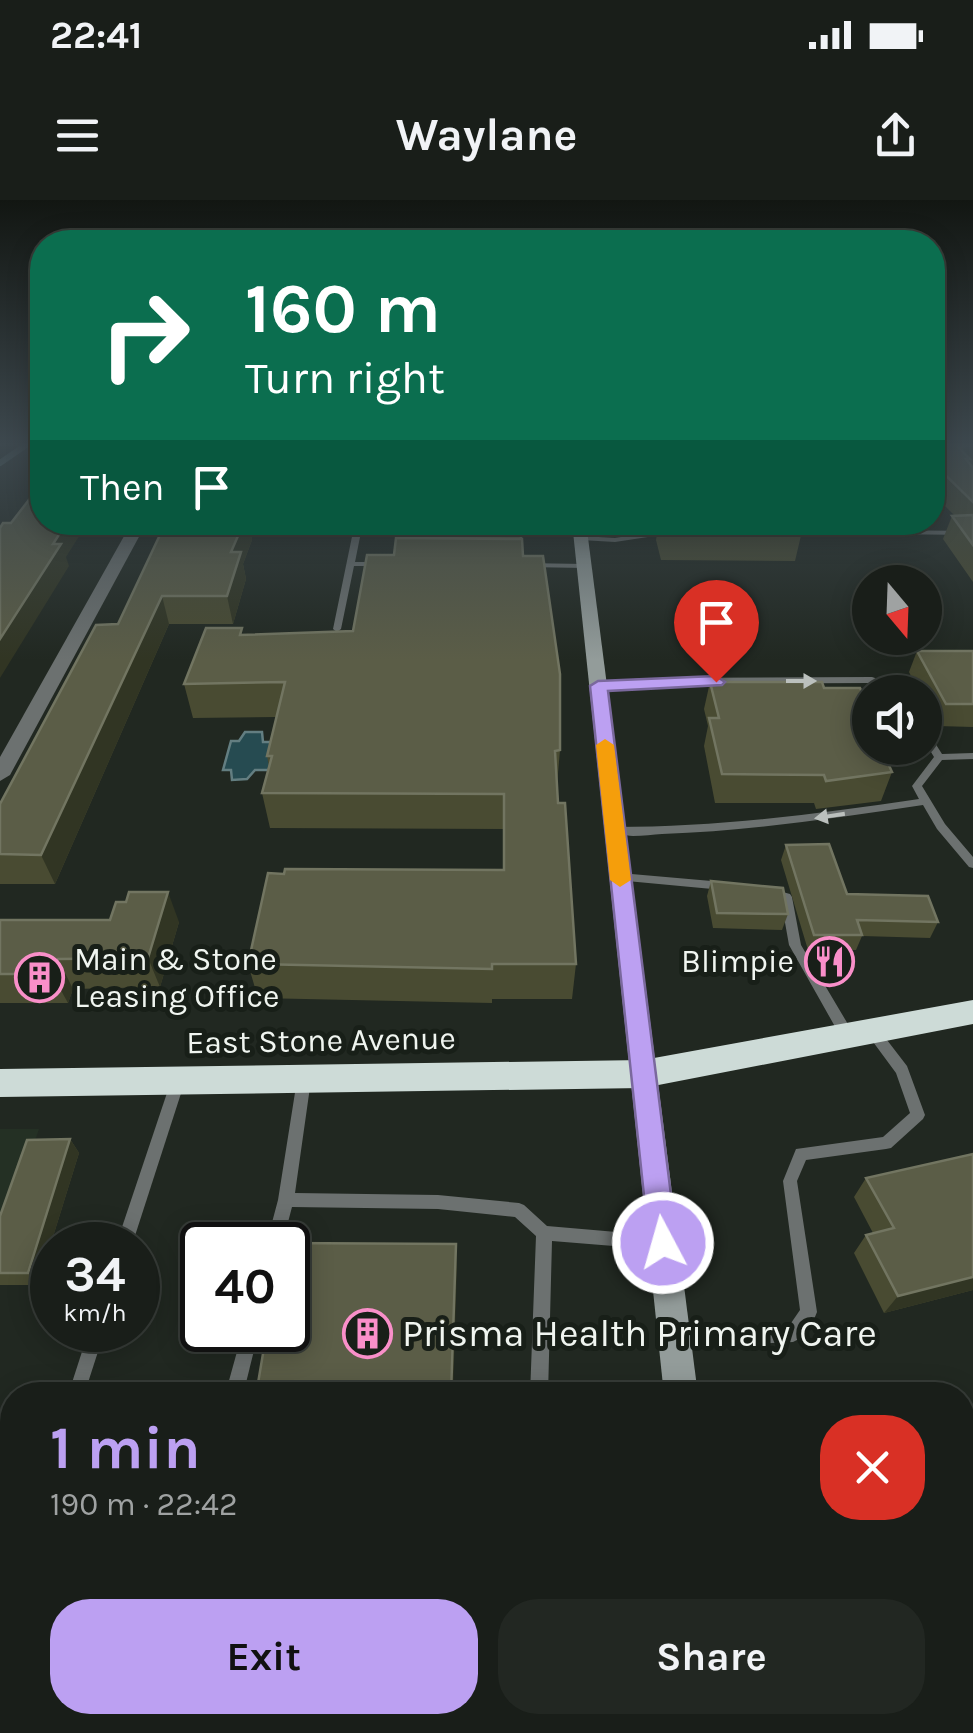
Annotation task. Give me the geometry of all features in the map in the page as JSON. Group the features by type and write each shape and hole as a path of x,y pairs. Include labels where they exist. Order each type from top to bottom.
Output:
{"highway":[{"name":"East Stone Avenue","path":"0,1083 643,1074 973,1012"}],"street":[{"path":"0,775 133,535"},
{"path":"581,535 679,1382"}],"lane":[{"path":"945,533 973,533"},
{"path":"337,628 356,535"},
{"path":"600,535 615,540 639,535"},
{"path":"350,564 387,564"},
{"path":"515,564 585,566"},
{"path":"598,686 852,680"},
{"path":"942,758 973,756"},
{"path":"934,765 918,786 973,864"},
{"path":"615,830 666,832 800,820 926,801"},
{"path":"620,878 730,887"},
{"path":"674,1340 792,1334 809,1312 790,1181 801,1154 886,1144 918,1116 902,1070 859,1033 795,946 786,897 746,890"},
{"path":"280,1222 304,1077"},
{"path":"132,1222 179,1079"},
{"path":"286,1200 438,1202 519,1210 544,1233 663,1243"},
{"path":"539,1382 544,1233"},
{"path":"80,1382 90,1352"},
{"path":"237,1382 245,1352"}],"shaded area":[{"path":"0,1129 39,1129 0,1244"}],"water":[{"path":"245,732 262,732 263,742 281,742 274,770 255,770 247,779 232,780 231,770 223,770 231,741 239,741"}],"building":[{"path":"16,517 30,517 30,535 59,535 53,544 61,544 0,639 0,528 3,523 11,523"},
{"path":"952,517 973,517 973,545"},
{"path":"160,535 238,535 231,552 241,552 227,596 162,596 41,855 0,854 0,804 96,625 118,624"},
{"path":"521,535 521,539 399,538"},
{"path":"396,538 522,539 523,556 543,556 560,674 560,750 555,751 558,803 565,803 576,964 492,964 492,969 248,964 268,873 284,874 285,869 504,870 504,794 262,793 285,682 184,684 206,628 242,628 240,635 353,631 367,555 394,555"},
{"path":"973,651 973,704 946,704 942,675 930,675 919,655"},
{"path":"710,682 822,682 824,688 852,688 852,765 889,765 892,772 826,781 824,775 722,774 709,718 719,718"},
{"path":"829,844 847,894 928,896 938,922 857,920 862,935 814,935 786,845"},
{"path":"711,881 783,888 788,914 717,913"},
{"path":"129,892 168,892 148,958 58,959 52,974 0,974 0,920 110,920 116,902 126,902"},
{"path":"70,1139 44,1222 30,1222 28,1273 0,1273 0,1216 27,1140"},
{"path":"973,1154 973,1277 898,1296 866,1235 894,1228 866,1178"},
{"name":"Prisma Health Primary Care","path":"310,1243 456,1244 451,1382 258,1382 263,1352 310,1352"}],"slow traffic":[{"path":"605,745 620,880"}],"place":[{"name":"Blimpie","path":"829,961"},
{"name":"Main & Stone Leasing Office","path":"39,977"},
{"name":"Prisma Health Primary Care","path":"367,1333"}],"route":[{"path":"663,1243 598,686 716,682"}]}
